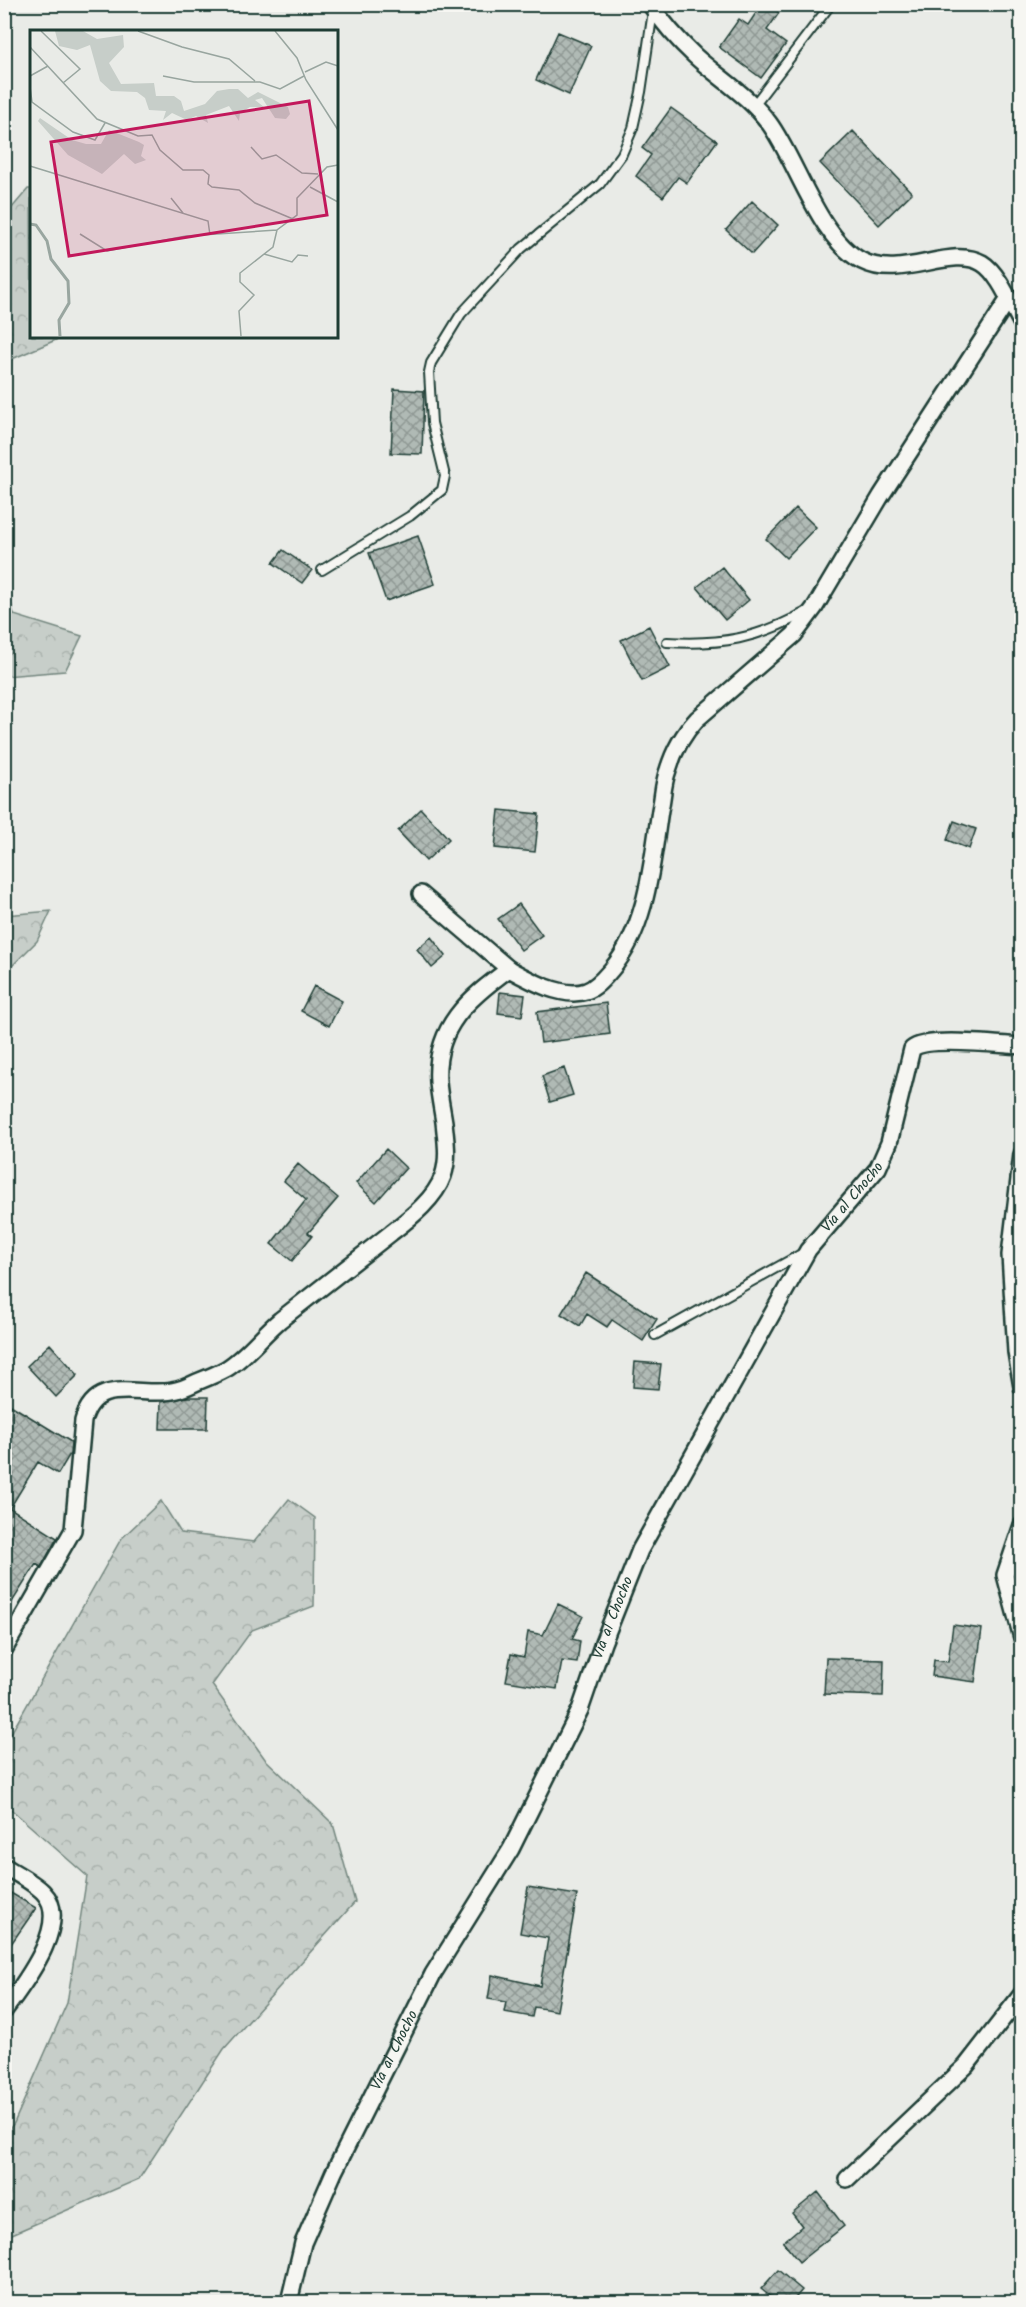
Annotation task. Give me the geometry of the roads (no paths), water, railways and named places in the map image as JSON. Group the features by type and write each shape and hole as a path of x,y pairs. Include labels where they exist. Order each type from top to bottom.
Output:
{"street":[{"path":"652,7 694,55 754,105 770,124 835,239 860,260 876,266 894,268 962,257 982,263 1000,283 1022,324"},
{"path":"421,894 509,969 537,984 565,992 586,991 601,982 612,969 637,924 651,870 667,772 684,733 697,719 794,635 816,607 881,496 1008,300"},
{"path":"4,1650 73,1530 83,1421 92,1402 104,1393 120,1390 172,1391 190,1386 228,1368 278,1322 402,1225 433,1195 443,1177 447,1155 438,1082 438,1064 444,1037 458,1013 469,1000 509,969"},
{"name":"Vía al Chocho","path":"289,2302 303,2243 334,2172 433,1974 511,1849 580,1710 603,1643 640,1550 808,1250 878,1168 889,1143 912,1049 917,1044 940,1042 1022,1046"},
{"path":"1022,1154 1010,1255 1016,1352 1022,1387"},
{"path":"1022,1525 1005,1575 1022,1638"},
{"path":"4,1866 43,1891 48,1899 52,1916 48,1938 40,1959 4,2012"},
{"path":"847,2179 966,2066 1022,1994"}],"lane":[{"path":"754,105 831,4"},
{"path":"322,570 410,516 442,490 445,476 432,423 429,372 431,363 468,306 521,249 600,184 622,154 633,128 641,92 652,7"},
{"path":"666,642 706,644 745,638 782,626 816,607"},
{"path":"655,1335 808,1250"}]}
